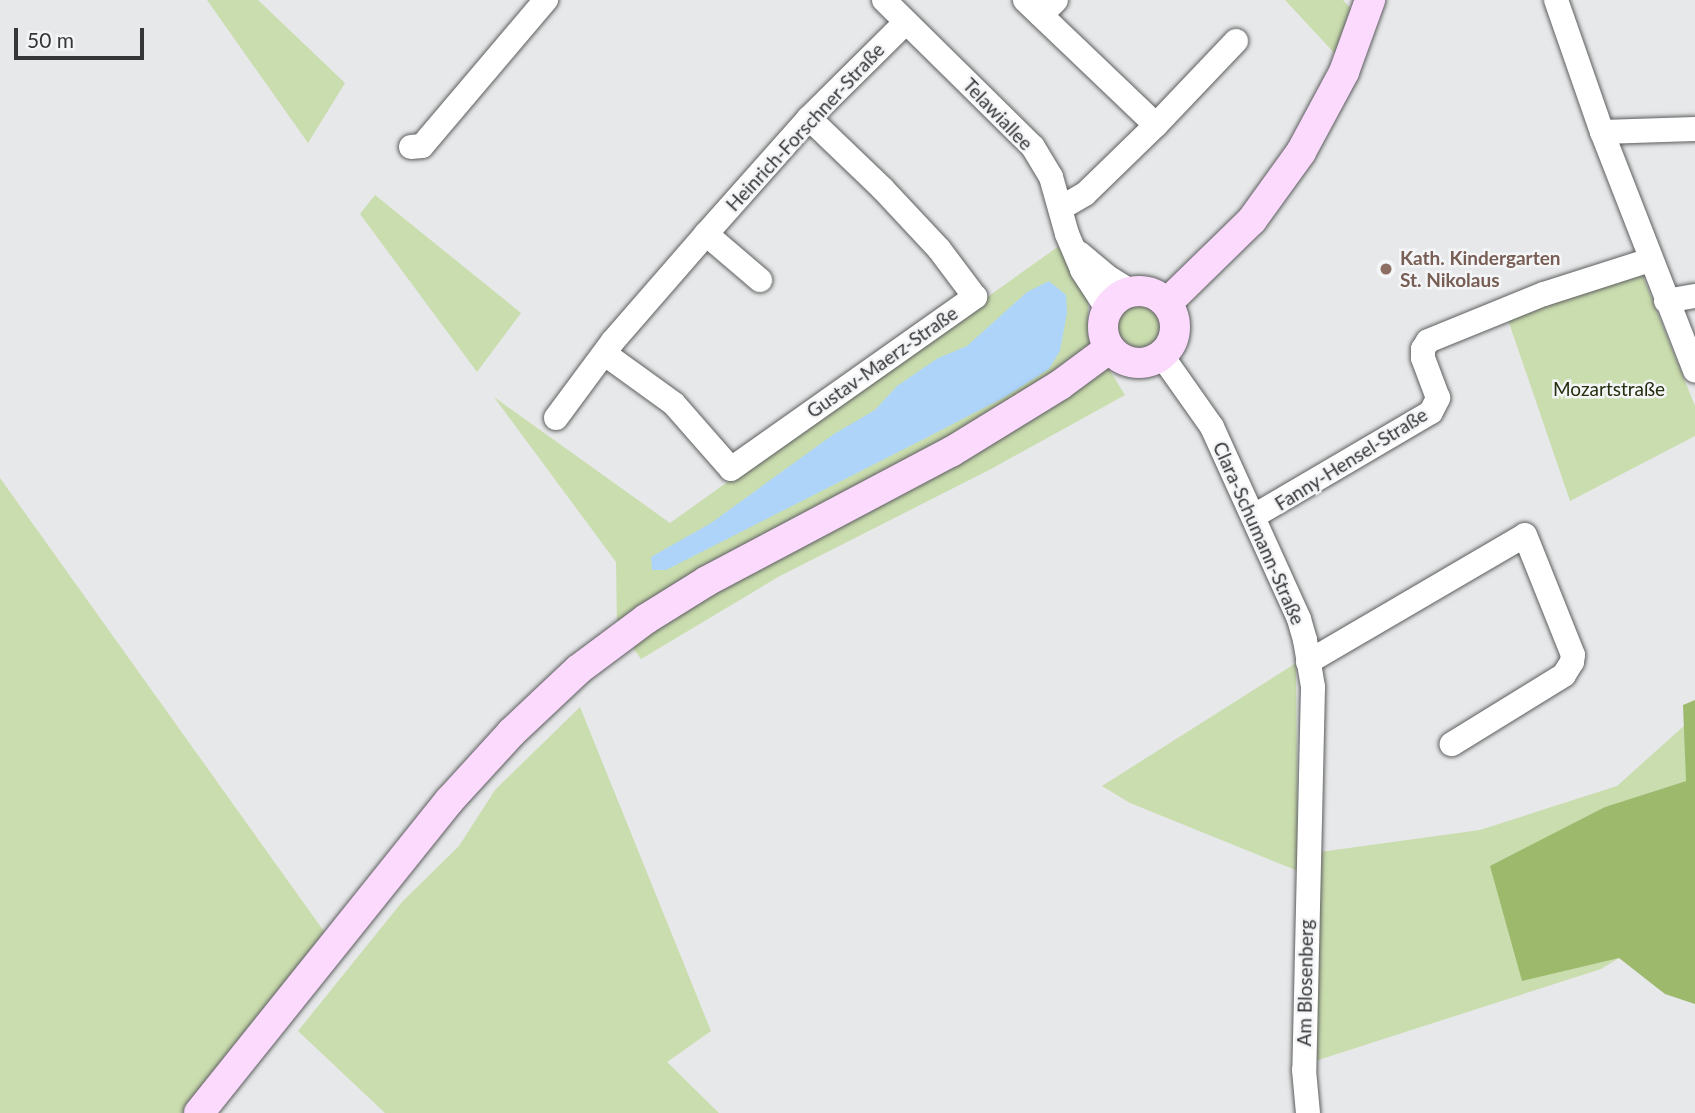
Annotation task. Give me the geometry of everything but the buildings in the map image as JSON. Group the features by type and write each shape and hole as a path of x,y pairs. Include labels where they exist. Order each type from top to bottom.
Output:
{"main road":[{"path":"1167,303 1252,220 1301,152 1344,72 1370,0"},
{"path":"1132,292 1152,293 1167,303 1175,327 1174,338 1162,356 1152,361 1131,363 1110,348 1103,331 1108,310 1122,296 1132,292"},
{"path":"199,1113 449,801 510,733 579,670 646,619 707,580 951,452 1060,385 1110,348"}],"street":[{"path":"411,147 422,146 546,0"},
{"name":"Telawiallee","path":"884,0 1033,147 1051,177 1067,234 1091,288 1108,310"},
{"path":"1556,0 1650,260 1695,370"},
{"path":"1041,5 1156,125"},
{"name":"Heinrich-Forschner-Straße","path":"556,418 605,354 706,234 809,118 906,22"},
{"path":"1061,208 1084,194 1156,125 1236,41"},
{"name":"Gustav-Maerz-Straße","path":"605,354 674,404 731,470 975,297 920,229 809,118"},
{"path":"1602,132 1695,129"},
{"path":"706,234 760,280"},
{"name":"Telawiallee","path":"1076,251 1106,276 1132,292"},
{"name":"Fanny-Hensel-Straße","path":"1254,516 1431,412 1438,398 1423,358 1423,349 1428,341 1544,294 1650,260"},
{"path":"1666,301 1695,296"},
{"name":"Clara-Schumann-Straße","path":"1162,356 1212,427 1300,619 1312,687 1307,852"},
{"path":"1308,662 1525,535 1573,655 1572,662 1564,675 1452,744"},
{"name":"Am Blosenberg","path":"1307,852 1304,1070 1308,1113"}],"green space":[{"path":"207,0 258,0 345,83 308,143"},
{"path":"1285,0 1343,0 1354,12 1337,56"},
{"path":"375,195 521,313 477,372 360,214"},
{"path":"1059,246 1088,293 1088,336 1125,395 991,469 778,577 641,659 617,625 616,562 494,397 670,523"},
{"name":"Mozartstraße","path":"1642,274 1695,406 1695,436 1570,501 1506,314"},
{"path":"1138,302 1157,309 1164,328 1157,347 1138,354 1119,347 1112,328 1119,309"},
{"path":"0,478 328,937 186,1113 0,1113"},
{"path":"1296,663 1298,871 1130,803 1102,786"},
{"path":"1695,700 1695,1004 1665,994 1619,958 1522,981 1490,866 1605,807 1686,781 1683,705"},
{"path":"580,707 711,1031 667,1062 719,1113 385,1113 298,1031 402,902 459,846 495,790"},
{"path":"1685,725 1686,781 1605,807 1619,958 1601,969 1312,1062 1320,852 1480,830 1617,786"}],"water":[{"path":"1049,281 1066,295 1067,313 1060,351 1049,369 1005,397 666,570 652,570 651,557 711,523 834,434 875,410 897,386 938,358 967,346 1027,292"}],"place":[{"name":"Kath. Kindergarten St. Nikolaus","path":"1386,269"}]}
